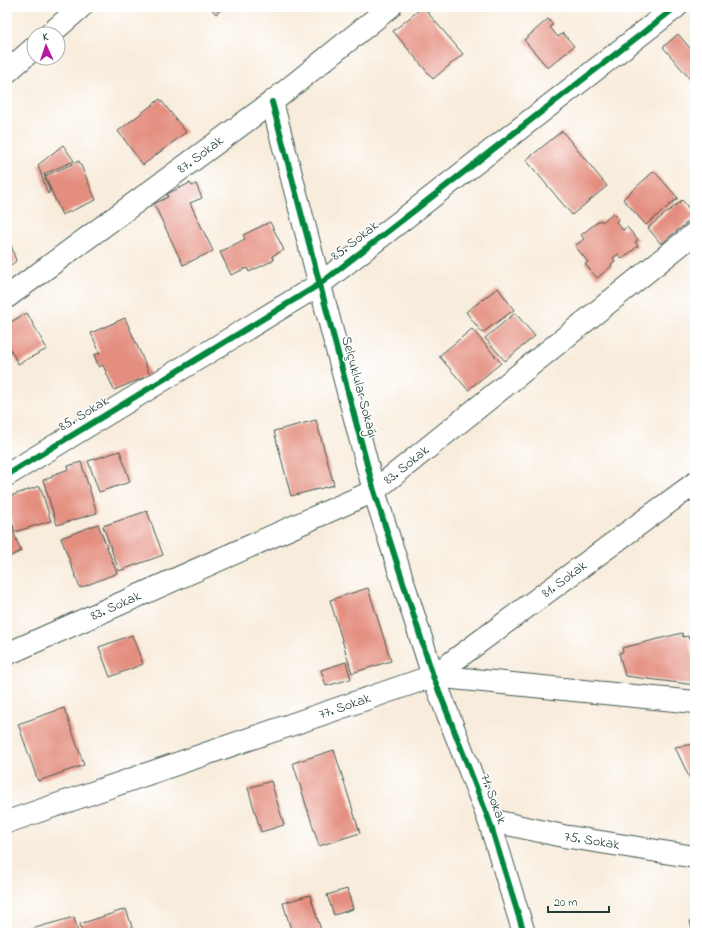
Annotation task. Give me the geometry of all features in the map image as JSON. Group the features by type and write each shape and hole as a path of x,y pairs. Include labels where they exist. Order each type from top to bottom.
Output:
{"street":[{"path":"59,26 81,7"},
{"name":"87. Sokak","path":"7,297 272,102 390,7"},
{"name":"85. Sokak","path":"7,475 320,284 676,7"},
{"path":"7,72 26,55"},
{"name":"Selçuklular Sokağı","path":"272,102 374,490 433,676"},
{"name":"83. Sokak","path":"7,654 374,490 695,233"},
{"name":"81. Sokak","path":"433,676 695,483"},
{"name":"77. Sokak","path":"7,822 433,676 695,702"},
{"name":"71. Sokak","path":"433,676 489,820 524,933"},
{"name":"75. Sokak","path":"489,820 563,836 695,857"}],"building":[{"path":"210,7 224,7 216,14"},
{"path":"423,7 463,54 433,79 393,31"},
{"path":"548,19 553,25 550,27 558,37 563,33 574,46 548,68 524,40"},
{"path":"678,34 695,54 695,85 663,47"},
{"path":"160,99 186,132 143,165 118,131"},
{"path":"562,131 607,186 572,215 526,160"},
{"path":"63,145 74,161 44,174 50,191 48,194 38,165"},
{"path":"79,161 96,200 62,215 45,176"},
{"path":"654,171 678,198 646,225 623,199"},
{"path":"190,183 192,186 196,184 202,198 190,203 213,251 183,265 154,204 168,197 167,194"},
{"path":"682,200 695,216 661,244 648,228"},
{"path":"613,213 619,219 616,222 623,230 627,227 638,240 635,242 638,246 622,259 618,254 613,258 615,261 611,264 612,266 597,278 585,264 588,262 575,246 584,239 581,235 600,220 602,222"},
{"path":"270,222 284,250 272,256 274,260 249,272 247,268 231,275 220,252 245,239 243,235"},
{"path":"7,232 16,261 7,268"},
{"path":"498,288 514,310 482,333 466,312"},
{"path":"27,313 47,349 18,364 7,343 7,324"},
{"path":"515,313 535,336 505,361 485,338"},
{"path":"125,318 150,375 114,390 103,365 99,367 94,355 100,353 91,333"},
{"path":"472,329 501,363 468,390 439,356"},
{"path":"316,420 334,485 291,496 274,431"},
{"path":"120,451 130,482 99,492 88,461"},
{"path":"81,462 97,513 57,525 43,480 69,469 68,466"},
{"path":"40,486 51,521 15,532 7,506 7,497"},
{"path":"147,511 163,555 119,571 103,526"},
{"path":"7,516 21,551 7,558"},
{"path":"98,524 117,573 80,588 61,538"},
{"path":"368,588 391,661 352,673 330,600"},
{"path":"682,633 683,637 688,636 695,662 695,685 625,676 619,653 623,652 622,648"},
{"path":"132,635 143,664 110,677 99,647"},
{"path":"346,662 351,679 326,686 321,670"},
{"path":"64,708 84,765 38,781 18,724"},
{"path":"695,744 695,778 690,779 675,747"},
{"path":"334,750 360,833 319,846 293,763"},
{"path":"271,781 284,825 261,832 248,788"},
{"path":"347,889 353,909 334,915 327,895"},
{"path":"310,895 322,933 292,933 283,903"},
{"path":"126,909 134,933 82,933 80,924"},
{"path":"74,917 78,933 28,933 28,930"},
{"path":"690,921 695,922 695,933 693,933"}],"cycle path":[{"path":"7,475 320,284 676,7"},
{"path":"272,102 374,491 433,676 489,820 524,933"}]}
